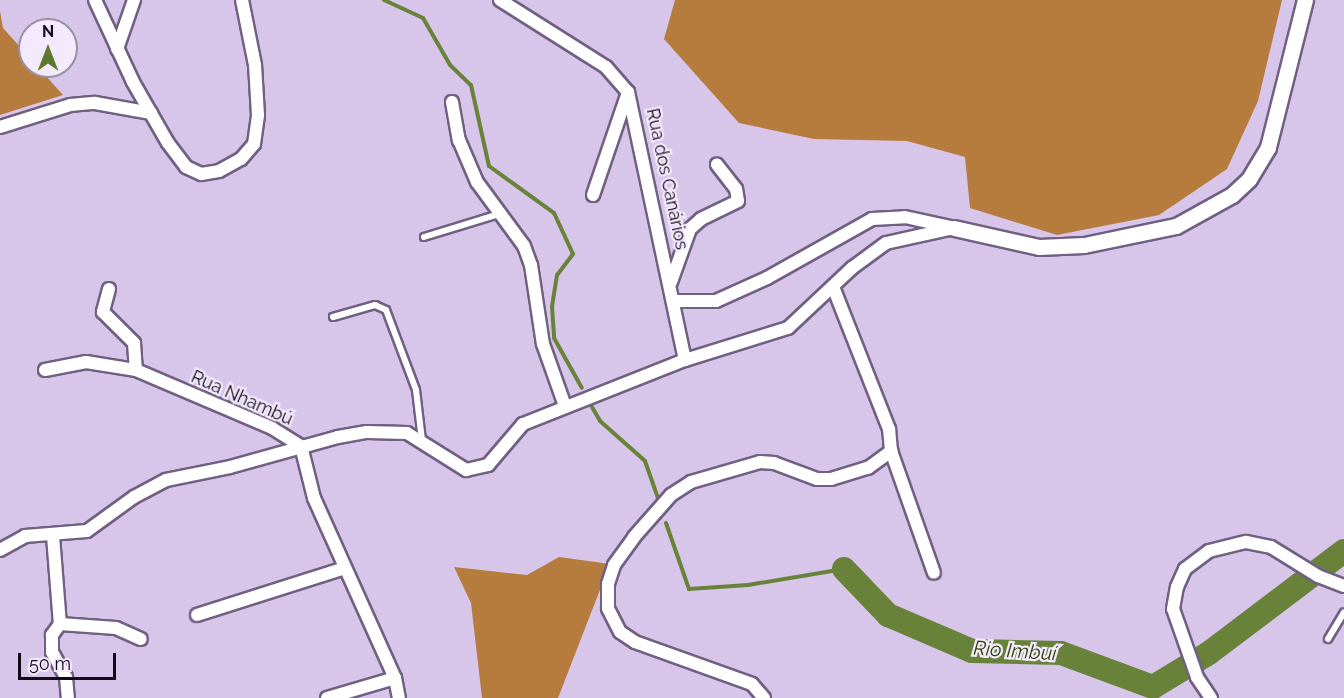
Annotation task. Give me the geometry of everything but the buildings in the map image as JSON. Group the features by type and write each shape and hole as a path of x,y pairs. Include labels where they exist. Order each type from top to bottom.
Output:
{"street":[{"path":"95,0 117,48 176,155 186,167 201,174 219,171 241,159 254,144 258,116 255,65 242,0"},
{"path":"117,48 134,0"},
{"name":"Rua dos Canários","path":"500,0 606,67 628,92 671,282 685,360"},
{"path":"675,301 716,301 767,278 872,219 905,217 1039,247 1084,245 1176,226 1232,195 1249,179 1268,147 1305,0"},
{"path":"593,195 628,92"},
{"path":"452,102 464,154 486,198 520,238 531,265 543,344 565,406"},
{"path":"0,126 70,105 94,103 151,113"},
{"path":"671,282 690,229 700,219 738,201 736,189 717,165"},
{"path":"0,550 25,536 53,536 87,531 143,491 166,480 367,432 407,433 422,440 454,465 475,468 499,456 523,424 685,360 788,328 886,243 954,228"},
{"path":"833,287 889,429 891,451 934,573"},
{"path":"109,289 103,312 134,343 136,370"},
{"name":"Rua Nhambú","path":"45,370 87,362 136,370 272,428 301,447 314,498 395,678 399,698"},
{"path":"764,698 752,684 635,642 620,632 608,608 608,584 615,565 666,501 692,482 760,462 774,463 817,479 831,478 867,468 891,451"},
{"path":"53,536 60,624 52,635 52,652 66,677 68,698"},
{"path":"1210,698 1197,676 1173,609 1177,587 1185,569 1209,551 1246,542 1271,547 1318,576 1344,586"},
{"path":"197,615 345,568"},
{"path":"60,624 116,628 141,639"},
{"path":"327,698 395,678"}],"lane":[{"path":"424,237 500,213"},
{"path":"333,317 375,305 386,310 416,390 422,440"},
{"path":"1328,639 1344,612"}],"shaded area":[{"path":"675,0 1282,0 1258,101 1227,169 1159,215 1057,235 970,208 965,157 907,141 814,139 739,123 664,39"},
{"path":"0,11 3,28 18,45 18,78 48,78 63,95 0,115"},
{"path":"559,557 610,564 558,698 482,698 471,603 454,567 527,575"}],"waterway":[{"path":"384,0 423,18 450,65 471,85 489,166 554,213 573,254 557,275 552,307 554,338 582,388"},
{"path":"592,407 600,421 645,461 659,501"},
{"path":"666,523 689,589 748,585 844,569"},
{"name":"Rio Imbuí","path":"844,569 888,615 972,651 1061,653 1153,687 1209,653 1344,551"}]}
